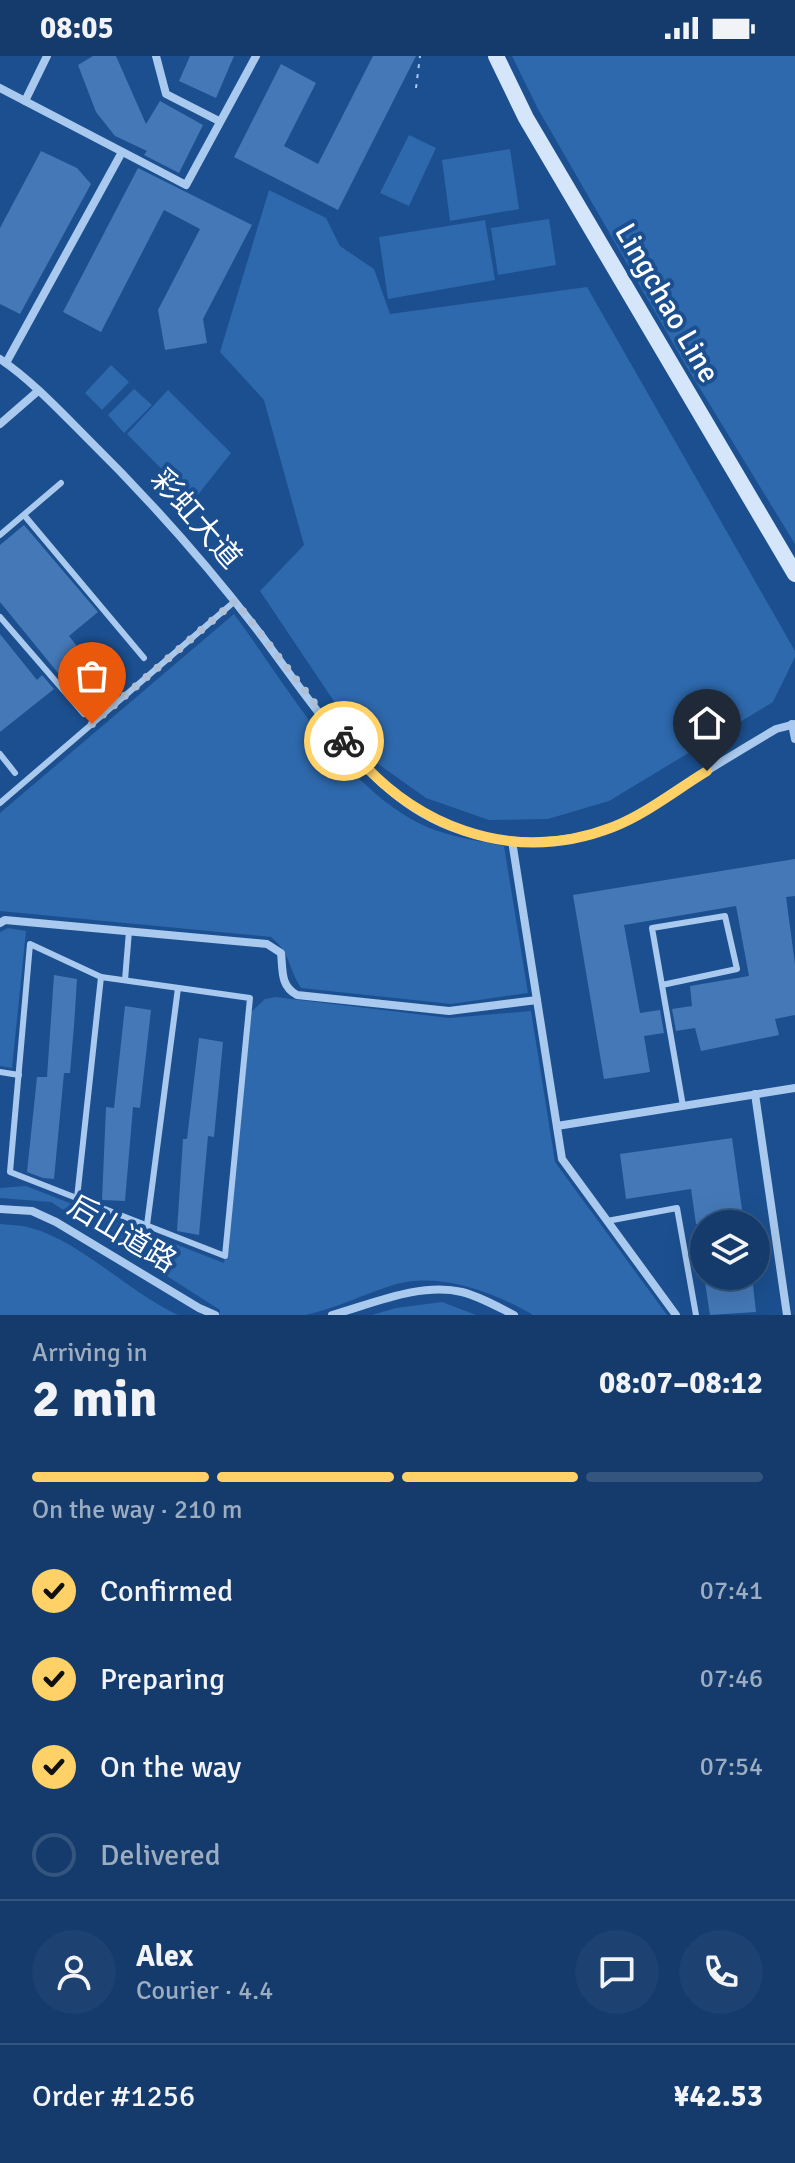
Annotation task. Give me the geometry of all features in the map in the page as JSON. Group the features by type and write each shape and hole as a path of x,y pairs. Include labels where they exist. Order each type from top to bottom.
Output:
{"main road":[{"name":"Lingchao Line","path":"496,56 534,131 795,574"}],"street":[{"path":"25,101 47,56"},
{"path":"156,56 166,94 219,121"},
{"path":"0,88 186,185 254,56"},
{"path":"3,361 122,152"},
{"name":"彩虹大道","path":"3,361 146,495 235,601 376,779 439,822 477,835 512,841 560,840 615,826 638,815 776,729 794,724"},
{"path":"0,424 38,391"},
{"path":"794,724 795,739"},
{"path":"512,841 562,1159 676,1315"},
{"path":"0,923 5,920 274,946 281,953 285,985 297,995 449,1011 537,1000"},
{"path":"557,1126 795,1088"},
{"path":"755,1094 787,1315"},
{"name":"后山道路","path":"0,1209 32,1211 56,1222 215,1315"},
{"path":"332,1315 394,1297 444,1289 465,1293 514,1315"}],"lane":[{"path":"0,535 61,483"},
{"path":"24,515 144,658"},
{"path":"0,803 235,601"},
{"path":"0,617 84,714"},
{"path":"0,754 15,773"},
{"path":"662,985 737,969 725,916 652,928 683,1106"},
{"path":"125,980 129,931"},
{"path":"30,944 101,977 250,998 225,1256 10,1172 30,944"},
{"path":"77,1198 101,977"},
{"path":"147,1225 178,988"},
{"path":"0,1072 19,1075"},
{"path":"607,1221 677,1208 696,1315"}],"path":[{"path":"416,88 420,56"}],"shaded area":[{"path":"512,56 795,56 795,544 685,364 538,109"},
{"path":"409,135 436,148 409,206 380,193"},
{"path":"510,149 519,209 450,221 442,160"},
{"path":"269,190 326,218 340,246 374,269 390,314 587,287 795,651 773,702 609,801 548,819 489,820 426,798 374,761 260,591 304,545 264,400 220,352"},
{"path":"549,219 556,265 498,275 491,228"},
{"path":"485,220 495,280 388,299 379,237"},
{"path":"111,365 129,382 102,410 85,393"},
{"path":"134,389 152,405 124,433 108,415"},
{"path":"168,390 231,453 193,501 127,434"},
{"path":"234,614 319,733 370,788 397,810 427,827 504,846 528,993 451,1004 301,988 286,955 271,937 0,911 0,813"},
{"path":"8,928 26,931 12,1068 0,1066 0,932"},
{"path":"275,997 449,1018 531,1011 555,1162 667,1315 533,1315 466,1286 411,1281 305,1315 219,1315 220,1310 51,1202 0,1198 0,1188 26,1186 224,1263 249,1014 265,999"},
{"path":"0,1224 31,1228 68,1244 178,1315 0,1315"},
{"path":"442,1302 476,1315 372,1315 396,1308"}],"building":[{"path":"93,56 116,56 146,124 160,101 203,125 179,173 144,155 147,151 115,136 96,112 78,65"},
{"path":"190,56 234,56 216,98 179,81"},
{"path":"373,56 416,56 338,210 234,157 281,64 316,83 284,146 318,164"},
{"path":"41,151 77,168 91,184 20,314 0,304 0,228"},
{"path":"138,168 252,225 203,319 207,343 165,350 158,310 200,229 164,210 101,332 63,312"},
{"path":"24,525 98,612 69,636 99,674 76,695 0,602 0,545"},
{"path":"0,634 37,680 42,675 54,689 0,732"},
{"path":"795,859 795,896 786,897 795,964 795,1015 775,1019 779,1035 701,1051 695,1028 676,1031 672,1009 692,1006 690,986 749,976 736,906 624,925 640,1013 660,1010 664,1033 644,1036 650,1072 604,1079 573,895"},
{"path":"54,975 77,979 70,1073 64,1073 54,1179 27,1172 37,1077 47,1077"},
{"path":"125,1006 151,1010 140,1108 133,1107 125,1201 102,1200 106,1107 114,1108"},
{"path":"199,1038 223,1042 214,1137 208,1136 199,1235 177,1231 183,1139 187,1139"},
{"path":"732,1138 742,1210 694,1210 691,1189 626,1199 620,1154"},
{"path":"706,1290 754,1290 756,1312 710,1315"}],"way so far":[{"path":"92,724 235,601 344,741"}],"route":[{"path":"344,741 376,779 422,813 453,828 512,841 560,840 596,833 638,815 707,771"}]}
